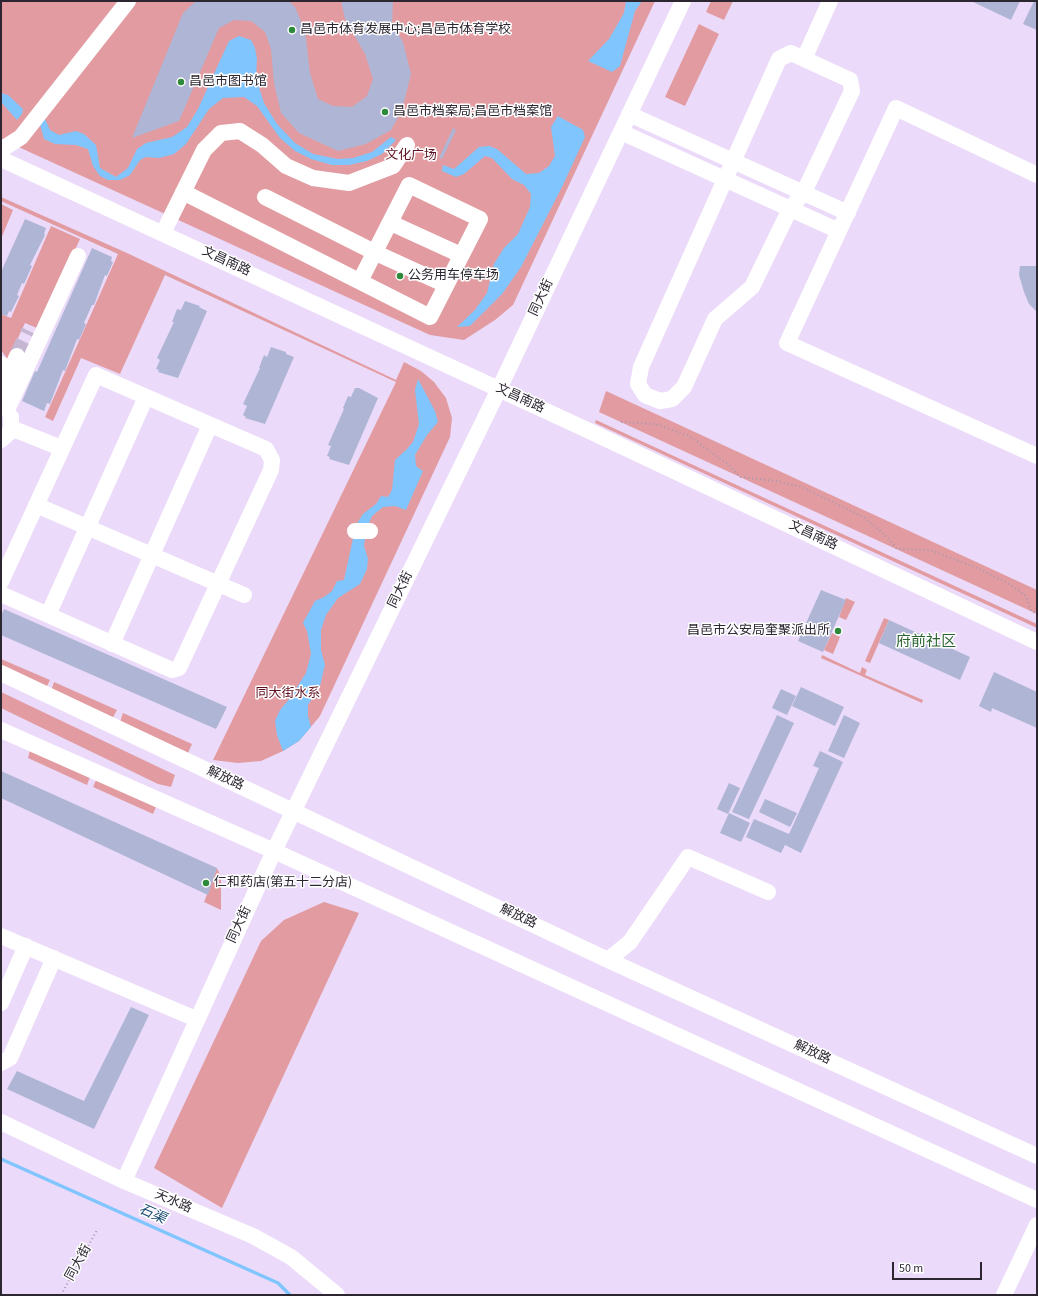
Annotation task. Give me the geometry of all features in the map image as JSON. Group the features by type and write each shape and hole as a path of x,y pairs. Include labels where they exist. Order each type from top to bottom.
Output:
{"street":[{"path":"1,150 21,137 128,1"},
{"name":"同大街","path":"124,1181 196,1018 274,851 499,389 683,1"},
{"path":"804,59 830,1"},
{"path":"791,53 804,59 850,80 852,92 803,193 790,209 752,287 715,319 684,387 672,399 660,402 645,395 638,384 641,367 779,59 791,53"},
{"path":"1037,176 896,108 787,343 1037,456"},
{"path":"629,114 848,213"},
{"path":"163,233 204,150 221,133 240,131 262,145 286,166 314,178 350,183 393,166 407,145"},
{"path":"621,132 839,231"},
{"name":"文昌南路","path":"1,159 499,389 1037,642"},
{"path":"183,192 360,281 430,316 480,219 409,185 376,253 360,281"},
{"path":"265,197 376,253 446,285"},
{"path":"391,223 462,255"},
{"path":"1,440 9,433 11,428 10,415 4,408 78,256"},
{"path":"1,393 5,370 18,356"},
{"path":"1,582 61,448 96,375 266,449 272,460 271,470 179,668 172,670 1,594"},
{"path":"48,615 146,397"},
{"path":"112,644 210,425"},
{"path":"11,428 61,448"},
{"path":"36,504 87,528 244,595"},
{"name":"解放路","path":"1,673 608,960 1037,1156"},
{"path":"1,730 274,851 1037,1200"},
{"path":"608,960 630,942 688,857 768,892"},
{"path":"1,936 196,1018"},
{"path":"1,1003 26,946"},
{"path":"1,1062 10,1058 54,958"},
{"name":"天水路","path":"1,1122 124,1181 253,1236 291,1258 337,1295"},
{"path":"1004,1295 1037,1225"}],"path":[{"path":"621,422 655,424 689,436 729,465 740,477 802,487 865,518 885,535 897,549 930,550 977,568 1008,584 1026,596 1031,612 1037,614"},
{"name":"同大街","path":"61,1295 97,1230"}],"green space":[{"name":"文化广场","path":"1,1 655,1 513,305 495,320 464,340 430,335 1,139"},
{"path":"711,1 733,1 724,20 706,12"},
{"path":"699,24 719,34 685,106 665,97"},
{"name":"同大街水系","path":"1,197 127,253 396,380 404,362 421,371 434,382 446,398 452,418 450,437 320,716 299,741 283,751 261,761 238,763 213,760 396,382 165,275 120,374 81,358 53,421 45,417 118,254 1,201"},
{"path":"1,204 13,210 1,239"},
{"path":"51,226 80,239 39,329 25,323 8,360 1,350 1,314 11,318"},
{"path":"606,391 1037,590 1037,614 599,412"},
{"path":"596,420 1037,624 1037,628 595,423"},
{"path":"846,598 855,602 846,620 839,617"},
{"path":"884,618 889,620 870,663 865,661"},
{"path":"832,633 840,637 833,654 824,650"},
{"path":"822,655 860,673 862,667 867,670 865,675 923,700 922,703 821,658"},
{"path":"1,659 50,680 46,688 1,668"},
{"path":"54,682 117,710 112,719 51,691"},
{"path":"1,692 175,775 171,787 158,784 1,708"},
{"path":"123,713 192,744 188,753 120,722"},
{"path":"30,750 90,777 87,785 28,758"},
{"path":"97,778 156,807 153,814 93,787"},
{"path":"217,868 221,877 221,910 204,902"},
{"path":"324,902 359,913 222,1208 154,1168 261,941 284,920"}],"water":[{"path":"626,1 642,1 635,11 620,66 612,72 588,61 609,39 624,13"},
{"path":"239,36 251,40 255,48 257,59 256,78 264,103 277,124 295,143 313,154 338,159 353,158 372,152 391,137 396,140 382,154 367,161 349,165 332,165 311,159 295,151 280,138 257,106 244,97 223,98 209,109 186,144 174,154 159,158 146,157 140,160 130,175 120,180 108,180 100,176 93,166 88,149 76,145 55,144 44,139 40,124 45,119 50,130 59,135 76,131 84,134 96,145 100,168 116,177 128,168 137,149 146,143 172,137 187,127 198,109 229,41"},
{"path":"1,93 8,95 23,109 22,114 17,120 1,102"},
{"path":"558,116 583,130 585,137 563,185 521,267 502,294 470,326 457,327 475,310 487,293 494,264 504,248 518,234 530,207 531,194 524,185 512,179 492,158 485,156 464,174 456,177 442,171 443,165 454,169 479,147 489,146 497,149 526,174 539,173 549,166 555,156 551,127"},
{"path":"418,379 435,411 438,422 427,435 415,455 416,466 423,471 406,510 395,506 383,507 372,516 366,531 364,546 368,559 367,569 360,584 338,598 326,615 321,630 321,650 325,665 320,686 308,705 308,716 311,727 299,741 283,751 277,735 275,721 280,710 290,698 306,673 311,654 307,631 303,623 315,601 332,591 337,581 344,580 356,525 363,514 376,504 381,496 388,497 392,490 395,460 413,442 419,424 415,390"}],"building":[{"path":"196,1 289,1 295,7 305,31 310,73 318,99 333,106 352,107 367,96 373,79 365,54 345,19 341,1 393,1 392,24 403,42 411,74 402,110 391,130 366,144 338,151 299,133 281,113 274,83 271,49 265,32 251,21 234,20 219,28 179,121 132,138 183,13"},
{"path":"971,1 1020,1 1011,20"},
{"path":"1034,1 1037,3 1037,30 1023,24"},
{"path":"453,128 456,130 442,159 439,158"},
{"path":"25,219 46,228 45,235 30,265 32,266 24,284 22,283 17,295 19,296 11,312 9,311 7,316 1,314 1,272"},
{"path":"92,248 112,257 111,261 113,262 107,276 105,275 94,305 92,305 84,323 86,324 79,340 77,339 65,371 63,370 50,404 47,403 44,411 22,401 35,371 37,372"},
{"path":"1020,266 1037,266 1037,312 1029,304 1024,292 1019,275"},
{"path":"185,301 200,306 199,307 207,311 178,378 158,372 159,370 156,369 160,360 157,358 174,322 172,322 177,309 181,310"},
{"path":"271,347 286,352 286,354 294,357 265,424 245,418 246,417 243,415 247,406 243,404 260,368 264,355 267,357"},
{"path":"355,388 359,388 378,398 349,465 329,459 330,457 327,456 331,446 328,445 344,409 343,408 348,396 351,397"},
{"path":"821,590 846,600 823,652 798,641"},
{"path":"4,609 227,707 216,729 1,635 1,616"},
{"path":"889,620 970,657 960,680 879,643"},
{"path":"994,672 1037,692 1037,728 992,708 991,712 979,706"},
{"path":"801,687 844,707 835,726 792,706"},
{"path":"781,689 796,696 787,715 772,708"},
{"path":"777,715 794,723 749,819 732,812"},
{"path":"844,715 860,723 844,758 828,751"},
{"path":"820,751 843,762 801,853 785,845 781,853 746,837 754,819 789,834 819,768 813,766"},
{"path":"1,771 217,868 208,895 1,798"},
{"path":"729,783 740,788 728,814 717,809"},
{"path":"765,799 797,813 790,827 759,812"},
{"path":"729,813 750,823 741,842 720,833"},
{"path":"131,1007 149,1015 94,1129 7,1089 17,1071 84,1101"}],"waterway":[{"name":"石渠","path":"1,1159 278,1283 290,1295"}],"tunnel":[{"path":"17,356 29,331"}],"place":[{"name":"昌邑市体育发展中心;昌邑市体育学校","path":"292,30"},
{"name":"昌邑市图书馆","path":"181,82"},
{"name":"昌邑市档案局;昌邑市档案馆","path":"385,112"},
{"name":"公务用车停车场","path":"400,276"},
{"name":"昌邑市公安局奎聚派出所","path":"838,631"},
{"name":"仁和药店(第五十二分店)","path":"206,883"}],"district":[{"name":"府前社区","path":"926,643"}]}
